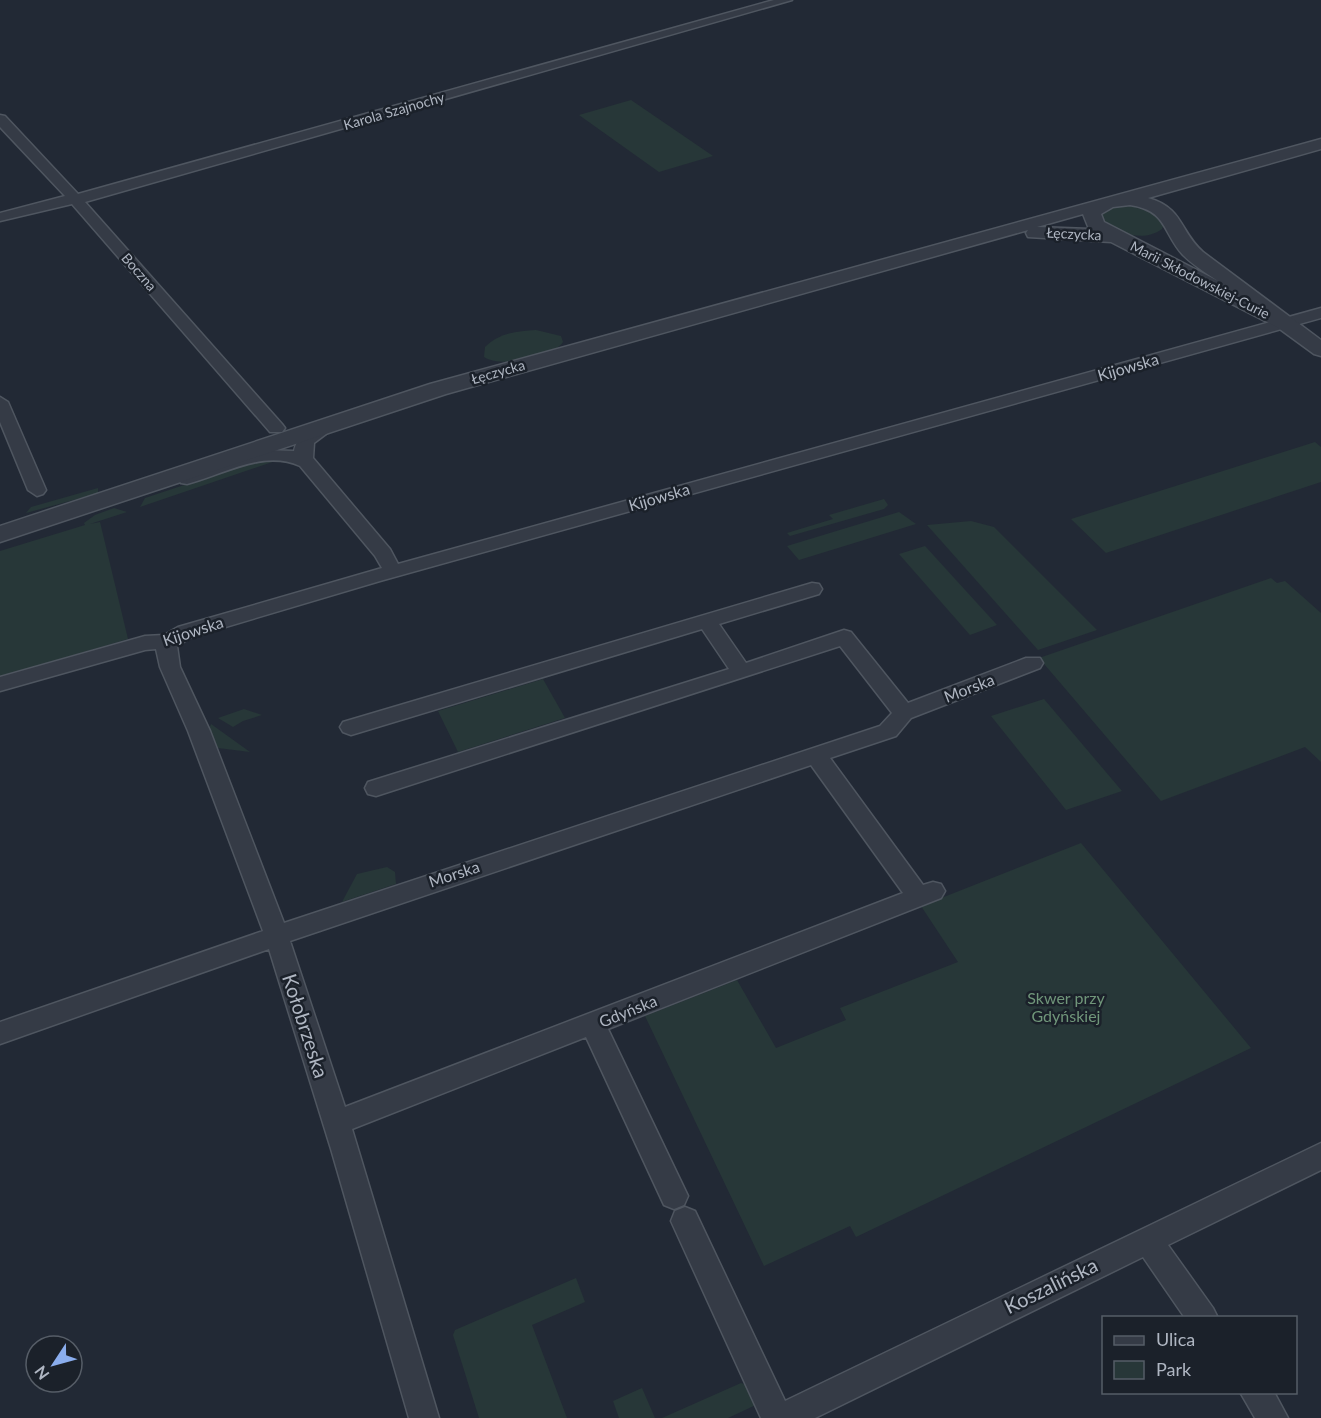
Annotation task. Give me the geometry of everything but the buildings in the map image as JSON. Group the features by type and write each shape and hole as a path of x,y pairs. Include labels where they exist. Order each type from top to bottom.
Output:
{"street":[{"name":"Karola Szajnochy","path":"0,217 50,203 93,196 786,0"},
{"name":"Boczna","path":"0,119 75,199 276,435"},
{"name":"Łęczycka","path":"0,533 114,496 276,435 331,424 438,389 1109,202 1197,181 1321,144"},
{"name":"Łęczycka","path":"971,241 1050,232 1137,239 1158,237 1166,234 1171,220 1169,206 1173,199 1197,181"},
{"path":"1116,237 1096,225 1092,219 1092,213 1109,202 1141,202 1157,208 1171,220"},
{"name":"Marii Skłodowskiej-Curie","path":"1171,220 1188,250 1266,306 1284,323 1321,350"},
{"name":"Marii Skłodowskiej-Curie","path":"1116,237 1284,323"},
{"name":"Kijowska","path":"0,684 145,643 168,642 185,632 393,571 1321,313"},
{"path":"0,402 36,490"},
{"path":"304,456 308,438 331,424"},
{"path":"276,435 294,442 383,553 393,571"},
{"path":"114,496 177,482 274,453 304,456"},
{"path":"351,727 812,589"},
{"path":"706,620 742,672"},
{"path":"376,789 844,637 904,713"},
{"name":"Kołobrzeska","path":"168,642 166,651 170,666 196,723 277,937 336,1123 424,1418"},
{"name":"Morska","path":"0,1033 416,887 888,731 904,713 1033,663"},
{"name":"Gdyńska","path":"336,1123 925,894 815,754"},
{"path":"593,1025 777,1418"},
{"name":"Koszalińska","path":"782,1418 1321,1156"},
{"path":"1148,1239 1202,1316"},
{"path":"1256,1394 1273,1418"}],"green space":[{"path":"631,100 713,156 659,172 579,115"},
{"path":"1132,206 1158,215 1164,224 1162,229 1139,236 1124,233 1103,222 1102,213 1113,207"},
{"path":"536,330 561,336 563,342 548,353 525,360 502,362 484,357 485,347 490,342 515,332"},
{"path":"1315,442 1321,447 1321,482 1106,553 1071,519"},
{"path":"268,457 287,457 140,507 145,498"},
{"path":"98,488 98,493 26,513 31,507"},
{"path":"884,499 888,505 884,509 790,536 787,533 833,519 829,515"},
{"path":"114,508 127,512 90,524 100,522 128,639 0,677 0,551 85,525 84,523 95,515"},
{"path":"899,512 916,524 799,560 787,546"},
{"path":"971,521 994,527 1097,630 1038,650 927,525"},
{"path":"925,546 997,625 970,635 899,554"},
{"path":"1271,578 1277,583 1285,581 1321,613 1321,762 1305,747 1161,801 1039,658"},
{"path":"543,679 565,718 458,752 438,711"},
{"path":"1044,699 1122,791 1066,810 991,716"},
{"path":"244,709 262,715 233,727 218,718"},
{"path":"211,724 250,752 218,748 209,729"},
{"name":"Skwer przy Gdyńskiej","path":"1081,843 1251,1048 856,1237 850,1226 764,1266 645,1016 737,980 776,1048 846,1020 840,1008 958,962 921,906"},
{"path":"387,867 395,872 396,884 342,902 357,874"},
{"path":"576,1278 585,1302 532,1325 567,1418 479,1418 453,1335 455,1330"},
{"path":"741,1383 752,1387 760,1403 728,1418 662,1418"},
{"path":"642,1388 655,1418 619,1418 613,1401"}]}
